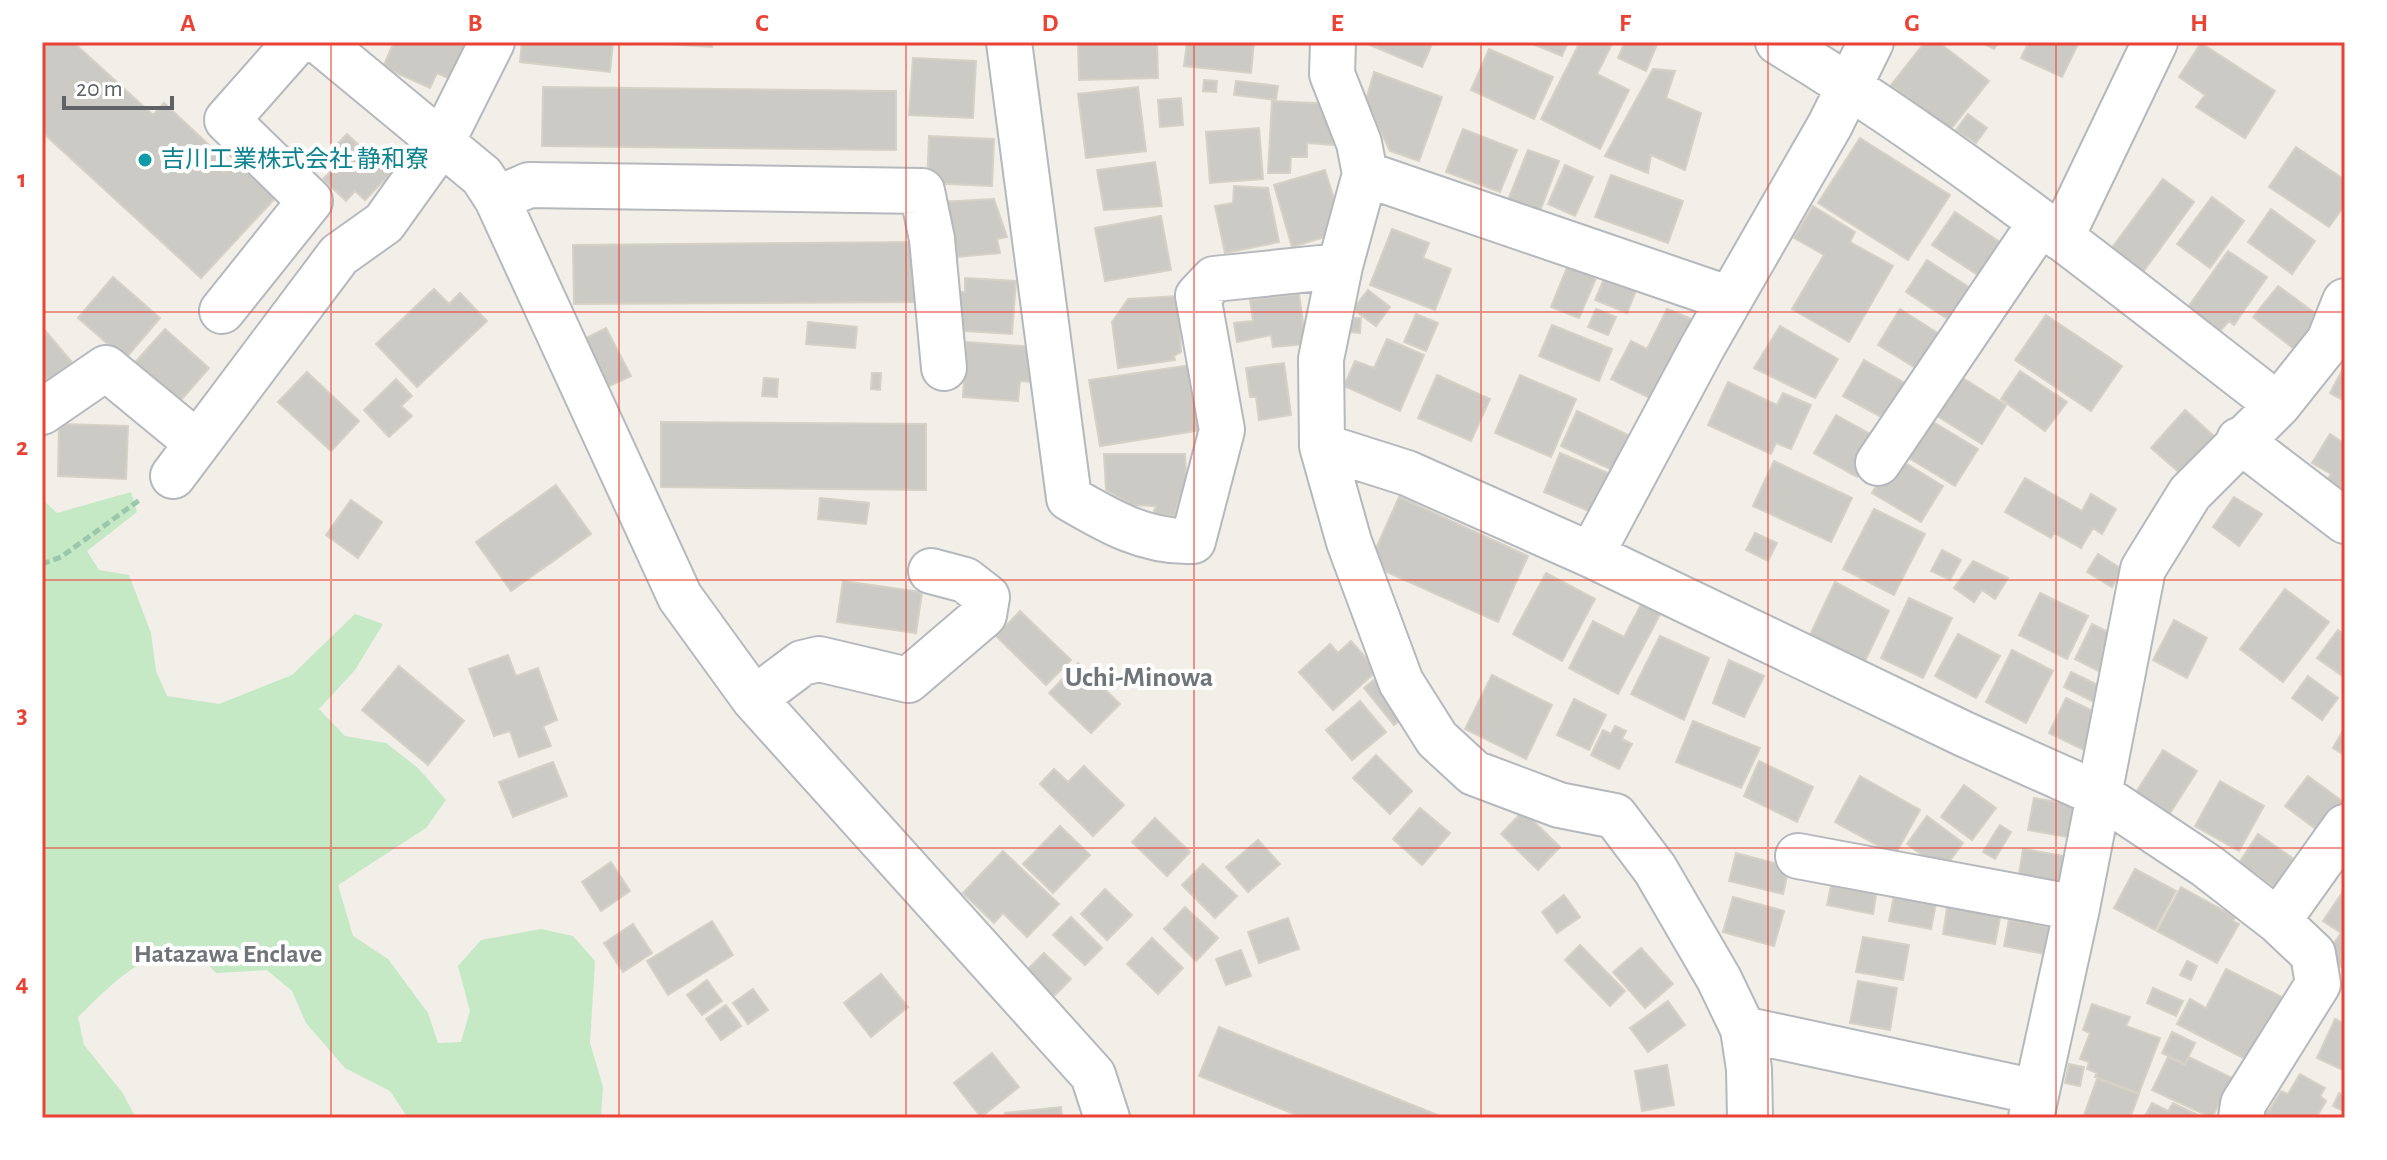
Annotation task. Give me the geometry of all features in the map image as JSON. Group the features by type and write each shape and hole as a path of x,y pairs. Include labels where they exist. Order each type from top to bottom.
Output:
{"street":[{"path":"222,311 310,201 227,120 296,42"},
{"path":"320,42 482,176 497,199 680,597 754,699 1093,1075 1107,1118"},
{"path":"42,412 106,368 185,459 339,255 384,223 442,142 492,42"},
{"path":"1009,42 1069,498 1113,524 1165,542 1193,541 1222,430 1198,296 1214,279 1340,266"},
{"path":"1333,42 1332,74 1359,143 1365,174 1340,266 1321,359 1322,446 1349,542 1401,682 1437,739 1474,773 1559,805 1615,816 1655,869 1719,979 1743,1029 1749,1069 1750,1118"},
{"path":"1778,42 1850,85 1980,175 2278,405"},
{"path":"1591,555 1871,42"},
{"path":"1878,463 2051,230 2155,42"},
{"path":"1365,174 1730,299"},
{"path":"497,199 529,185 922,191 932,239 944,368"},
{"path":"1743,1029 2033,1105 2077,908 2143,569 2190,493 2239,440 2278,405 2329,341 2345,301"},
{"path":"2239,440 2345,521"},
{"path":"1322,446 1407,473 1591,555 1964,734 2100,795 2207,866 2278,921 2313,954 2318,984 2243,1104 2241,1118"},
{"path":"754,699 802,663 819,659 908,680 984,615 987,597 965,580 931,571"},
{"path":"2278,921 2345,827"},
{"path":"1798,856 2077,908"}],"path":[{"path":"42,564 61,557 185,459"}],"green space":[{"path":"131,492 137,512 87,551 99,570 129,575 151,633 156,671 167,696 219,704 292,675 355,614 383,624 355,670 319,709 345,736 386,743 418,768 446,800 426,828 338,885 353,936 388,959 428,1013 438,1043 461,1042 470,1011 458,966 481,940 541,929 573,936 595,961 590,1043 603,1087 601,1118 408,1118 390,1091 345,1068 306,1023 292,991 267,970 216,973 200,956 182,951 166,952 132,969 78,1017 84,1045 122,1092 136,1118 42,1118 42,499 57,513"}],"building":[{"name":"吉川工業株式会社 静和寮","path":"48,42 73,42 153,115 164,103 221,156 214,164 224,173 239,156 280,193 201,278 42,132 42,48"},
{"path":"394,42 467,42 450,79 437,73 430,88 383,67"},
{"path":"522,42 613,42 610,72 520,62"},
{"path":"637,42 713,42 712,47"},
{"path":"1078,42 1157,42 1158,78 1079,80"},
{"path":"1187,42 1254,42 1251,73 1184,66"},
{"path":"1363,42 1433,42 1422,67"},
{"path":"1528,42 1568,42 1562,56"},
{"path":"1580,42 1613,42 1597,74 1629,90 1600,149 1541,119"},
{"path":"1625,42 1658,42 1646,71 1618,58"},
{"path":"1925,42 1938,42 1989,81 1950,130 1891,85"},
{"path":"1981,42 1999,42 1994,49"},
{"path":"2029,42 2079,42 2062,77 2021,58"},
{"path":"2201,43 2275,91 2245,138 2196,107 2205,95 2179,77"},
{"path":"1489,49 1553,77 1534,119 1471,90"},
{"path":"913,58 976,61 973,118 909,115"},
{"path":"1653,69 1675,71 1666,98 1701,113 1685,170 1651,155 1648,173 1605,156"},
{"path":"1374,72 1442,97 1419,161 1390,151 1366,100"},
{"path":"1204,80 1217,81 1216,92 1203,91"},
{"path":"1236,81 1278,86 1276,100 1234,95"},
{"path":"543,87 896,91 896,150 542,146"},
{"path":"1138,87 1146,151 1086,158 1078,94"},
{"path":"1181,98 1183,125 1160,127 1158,100"},
{"path":"1272,101 1335,104 1333,145 1307,143 1307,157 1291,157 1290,173 1268,173"},
{"path":"1968,114 1987,128 1976,143 1956,130"},
{"path":"1259,128 1263,179 1210,183 1206,132"},
{"path":"1463,129 1517,150 1500,192 1446,172"},
{"path":"347,134 390,174 365,200 355,191 346,201 323,179 332,170 322,160"},
{"path":"929,136 994,139 992,186 927,183"},
{"path":"1860,138 1950,195 1908,260 1818,203"},
{"path":"2296,147 2345,180 2345,205 2329,227 2269,187"},
{"path":"1528,150 1559,161 1540,211 1508,200"},
{"path":"1155,162 1162,206 1104,210 1097,170"},
{"path":"1565,165 1593,177 1575,216 1548,204"},
{"path":"1325,170 1344,231 1292,247 1274,185"},
{"path":"1611,175 1683,201 1668,243 1595,217"},
{"path":"2163,179 2194,202 2143,272 2111,249"},
{"path":"1234,186 1268,188 1279,242 1225,253 1215,206 1233,203"},
{"path":"2212,197 2244,221 2210,268 2177,244"},
{"path":"994,199 1007,237 997,239 1000,253 947,258 939,202"},
{"path":"1813,206 1855,232 1850,242 1893,266 1849,342 1792,309 1824,255 1794,238"},
{"path":"2271,209 2315,241 2292,274 2248,242"},
{"path":"1955,212 2000,242 1978,275 1932,245"},
{"path":"1161,216 1171,270 1105,281 1095,228"},
{"path":"1392,229 1429,243 1423,258 1451,269 1435,310 1370,285"},
{"path":"921,242 921,302 574,304 573,245"},
{"path":"2228,251 2267,277 2234,325 2229,321 2214,338 2183,314"},
{"path":"1927,260 1972,289 1951,321 1906,292"},
{"path":"1568,265 1597,276 1579,318 1551,307"},
{"path":"1608,270 1639,283 1627,313 1595,300"},
{"path":"113,277 160,318 125,359 78,318"},
{"path":"965,278 1016,281 1012,334 950,330 953,292 965,292"},
{"path":"2278,286 2319,316 2294,349 2253,317"},
{"path":"434,289 449,304 460,293 487,321 417,387 376,344"},
{"path":"1368,290 1390,307 1376,326 1353,309"},
{"path":"1299,294 1306,344 1273,347 1271,335 1237,342 1234,323 1253,321 1250,300"},
{"path":"1178,296 1181,352 1174,356 1175,360 1118,368 1112,322 1128,299"},
{"path":"1596,309 1616,317 1608,335 1588,327"},
{"path":"1667,309 1704,324 1662,404 1611,379 1631,341 1647,349"},
{"path":"1900,309 1944,337 1922,372 1878,345"},
{"path":"1416,314 1438,323 1426,351 1404,342"},
{"path":"2046,315 2122,366 2091,411 2015,360"},
{"path":"1350,318 1361,318 1360,333 1349,332"},
{"path":"808,322 857,327 855,348 806,344"},
{"path":"1552,325 1612,349 1599,381 1539,356"},
{"path":"1780,326 1838,359 1815,398 1754,368"},
{"path":"42,327 76,367 42,396"},
{"path":"606,328 631,376 607,387 582,340"},
{"path":"165,329 209,368 175,407 130,368"},
{"path":"1387,339 1424,355 1400,411 1344,386 1355,361 1374,368"},
{"path":"966,342 1036,347 1033,382 1020,381 1018,401 963,397"},
{"path":"1864,360 1910,386 1890,422 1843,396"},
{"path":"1284,363 1291,415 1259,420 1256,397 1250,397 1246,368"},
{"path":"1192,365 1202,430 1100,446 1089,380"},
{"path":"2345,365 2345,401 2330,393"},
{"path":"2020,371 2067,402 2045,431 2001,399"},
{"path":"307,372 359,421 331,451 278,402"},
{"path":"872,373 881,373 880,390 871,389"},
{"path":"1437,375 1490,399 1471,441 1418,418"},
{"path":"1520,375 1576,399 1551,457 1495,433"},
{"path":"1958,375 2006,405 1982,444 1934,414"},
{"path":"764,378 778,379 777,397 762,396"},
{"path":"396,379 412,396 401,406 412,416 389,437 364,410"},
{"path":"1728,382 1777,405 1783,393 1811,405 1791,449 1776,443 1771,454 1708,425"},
{"path":"2185,410 2214,436 2180,473 2151,448"},
{"path":"1577,411 1628,435 1612,470 1561,446"},
{"path":"1836,415 1879,439 1857,477 1814,453"},
{"path":"1925,417 1978,449 1955,486 1902,454"},
{"path":"661,422 926,424 926,490 661,487"},
{"path":"59,424 128,426 126,479 58,476"},
{"path":"2330,434 2345,444 2345,498 2324,485 2331,474 2312,463"},
{"path":"1560,453 1620,478 1603,517 1544,492"},
{"path":"1104,454 1185,454 1187,499 1179,498 1175,516 1153,514 1156,506 1132,505 1106,490"},
{"path":"1894,456 1943,486 1921,522 1872,493"},
{"path":"1774,461 1852,498 1831,542 1753,506"},
{"path":"2025,478 2082,511 2091,494 2116,509 2102,534 2093,528 2081,548 2054,533 2051,538 2005,512"},
{"path":"556,485 591,534 511,591 476,542"},
{"path":"1399,497 1528,556 1498,622 1369,564"},
{"path":"2234,497 2262,514 2239,546 2213,527"},
{"path":"820,498 869,503 866,524 818,519"},
{"path":"351,500 382,522 358,558 326,535"},
{"path":"1874,509 1925,534 1894,595 1843,569"},
{"path":"1755,533 1777,543 1768,561 1746,550"},
{"path":"1942,550 1961,560 1950,580 1931,571"},
{"path":"2098,554 2122,569 2112,587 2087,572"},
{"path":"1973,561 2008,578 1995,599 1982,590 1974,602 1954,588"},
{"path":"1546,573 1595,599 1562,661 1513,634"},
{"path":"843,581 922,592 916,633 837,622"},
{"path":"1835,582 1889,611 1864,663 1809,637"},
{"path":"2285,589 2329,622 2283,682 2240,649"},
{"path":"2040,593 2088,616 2067,659 2019,635"},
{"path":"1645,597 1664,607 1618,694 1569,668 1593,621 1624,637"},
{"path":"1909,598 1952,618 1923,678 1881,658"},
{"path":"1020,611 1071,660 1046,685 996,636"},
{"path":"2174,620 2207,638 2187,678 2153,660"},
{"path":"2092,624 2124,640 2106,675 2075,659"},
{"path":"2338,630 2345,635 2345,669 2341,675 2317,658"},
{"path":"1958,634 2000,656 1976,698 1935,676"},
{"path":"1660,636 1709,658 1684,720 1631,694"},
{"path":"1351,641 1377,671 1333,710 1299,672 1330,644 1338,653"},
{"path":"2012,650 2053,671 2026,723 1986,702"},
{"path":"508,655 516,676 538,668 557,720 543,726 551,746 519,757 510,731 494,736 469,669"},
{"path":"1729,660 1764,676 1744,717 1713,703"},
{"path":"1078,663 1120,704 1091,733 1049,693"},
{"path":"399,666 464,721 428,765 362,710"},
{"path":"2071,672 2112,692 2104,707 2064,687"},
{"path":"1381,674 1412,711 1394,725 1364,688"},
{"path":"1492,675 1552,705 1526,759 1465,729"},
{"path":"2308,676 2338,698 2322,720 2292,698"},
{"path":"2066,698 2105,717 2088,752 2049,733"},
{"path":"1574,699 1606,715 1589,750 1557,735"},
{"path":"1360,701 1386,732 1352,760 1326,730"},
{"path":"1693,721 1760,748 1741,788 1676,762"},
{"path":"1615,726 1626,731 1622,739 1632,744 1619,769 1591,755 1603,730 1611,734"},
{"path":"2345,727 2345,756 2333,748"},
{"path":"2163,750 2197,771 2169,815 2135,794"},
{"path":"1376,755 1412,791 1390,814 1353,778"},
{"path":"1759,761 1813,787 1797,822 1744,796"},
{"path":"553,762 567,796 513,817 499,782"},
{"path":"1084,766 1124,805 1093,836 1040,784 1054,769 1068,782"},
{"path":"1860,776 1920,810 1895,855 1835,822"},
{"path":"2308,776 2345,803 2325,836 2285,806"},
{"path":"2220,781 2264,806 2239,851 2195,826"},
{"path":"1964,785 1996,808 1972,840 1941,817"},
{"path":"2034,798 2074,805 2068,837 2028,830"},
{"path":"1420,808 1450,833 1422,865 1393,839"},
{"path":"1523,811 1560,847 1538,870 1501,834"},
{"path":"1927,816 1963,843 1943,870 1907,844"},
{"path":"1155,818 1190,852 1167,876 1132,842"},
{"path":"2000,825 2011,832 1995,859 1983,852"},
{"path":"1060,826 1090,855 1053,893 1023,864"},
{"path":"2258,834 2301,864 2282,892 2239,863"},
{"path":"1258,840 1280,864 1248,892 1226,867"},
{"path":"2023,849 2070,857 2063,889 2018,881"},
{"path":"1003,851 1059,904 1027,937 1003,913 994,923 963,893"},
{"path":"1736,853 1789,867 1783,894 1729,881"},
{"path":"611,862 630,891 601,911 582,882"},
{"path":"1203,864 1237,896 1215,918 1182,885"},
{"path":"2135,869 2176,891 2155,930 2114,908"},
{"path":"1832,881 1877,889 1873,914 1827,905"},
{"path":"2181,887 2235,917 2233,921 2239,924 2217,963 2157,931"},
{"path":"1105,889 1132,915 1107,940 1081,914"},
{"path":"1895,891 1937,898 1931,929 1889,921"},
{"path":"2342,893 2345,895 2345,970 2325,956 2341,933 2323,921"},
{"path":"1564,895 1580,917 1557,933 1542,912"},
{"path":"1733,897 1784,911 1774,946 1723,932"},
{"path":"1948,902 2001,912 1995,944 1943,934"},
{"path":"1185,907 1218,938 1196,961 1164,929"},
{"path":"1071,917 1102,948 1085,965 1053,935"},
{"path":"1288,918 1299,949 1259,963 1248,932"},
{"path":"2009,920 2055,928 2050,955 2004,946"},
{"path":"712,921 733,955 668,995 647,961"},
{"path":"633,924 652,953 623,972 604,943"},
{"path":"1863,937 1909,945 1903,980 1856,972"},
{"path":"1152,938 1183,968 1158,994 1127,964"},
{"path":"1580,945 1625,991 1610,1006 1565,960"},
{"path":"1641,948 1673,984 1645,1008 1613,972"},
{"path":"1241,950 1251,976 1226,985 1216,959"},
{"path":"1044,953 1071,979 1053,997 1026,971"},
{"path":"2187,961 2197,966 2191,980 2180,975"},
{"path":"2226,969 2292,1002 2253,1063 2177,1024 2190,999 2206,1008"},
{"path":"881,974 908,1007 871,1037 844,1003"},
{"path":"707,980 722,1001 702,1015 687,995"},
{"path":"1858,981 1897,988 1890,1030 1850,1023"},
{"path":"2153,988 2183,1001 2176,1016 2147,1003"},
{"path":"753,989 768,1010 748,1024 733,1003"},
{"path":"1668,1001 1685,1025 1648,1052 1630,1028"},
{"path":"2092,1004 2130,1017 2126,1026 2160,1038 2139,1093 2095,1077 2097,1073 2087,1069 2089,1062 2080,1059 2090,1033 2083,1030"},
{"path":"726,1005 741,1026 721,1040 706,1019"},
{"path":"2335,1019 2345,1024 2345,1071 2317,1058"},
{"path":"1219,1027 1445,1118 1304,1118 1199,1076"},
{"path":"2172,1032 2195,1043 2185,1064 2162,1053"},
{"path":"992,1053 1019,1087 981,1117 954,1083"},
{"path":"2168,1057 2185,1065 2189,1057 2232,1078 2212,1118 2152,1090"},
{"path":"2069,1064 2084,1067 2080,1086 2065,1083"},
{"path":"1667,1065 1674,1105 1642,1111 1635,1071"},
{"path":"2300,1074 2325,1088 2320,1096 2326,1101 2316,1118 2259,1118 2265,1109 2269,1111 2281,1091 2288,1094"},
{"path":"2097,1079 2139,1094 2130,1118 2083,1118"},
{"path":"2339,1093 2345,1096 2345,1112 2333,1106"},
{"path":"2152,1103 2168,1111 2173,1103 2204,1118 2144,1118"},
{"path":"1061,1107 1062,1118 1006,1118 1005,1113"}],"place":[{"name":"吉川工業株式会社 静和寮","path":"145,160"}],"district":[{"name":"Uchi-Minowa","path":"1139,678"},
{"name":"Hatazawa Enclave","path":"228,954"}]}
